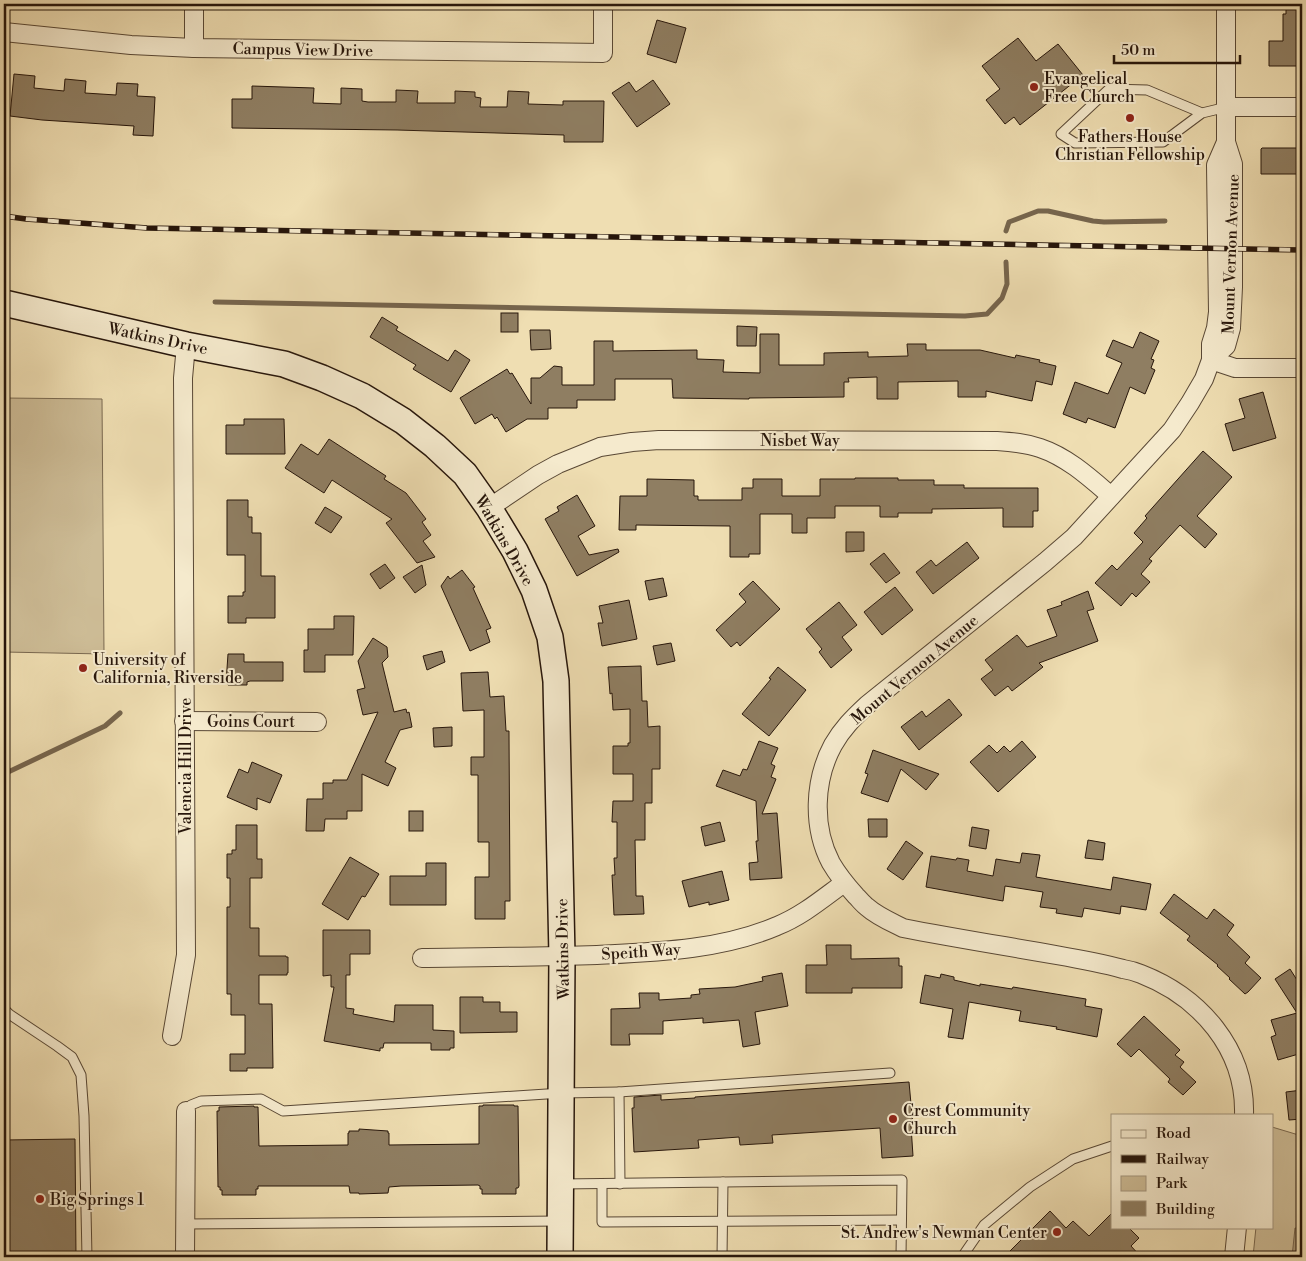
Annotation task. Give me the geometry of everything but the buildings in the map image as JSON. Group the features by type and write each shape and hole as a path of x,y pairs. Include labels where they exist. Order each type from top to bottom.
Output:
{"main road":[{"name":"Watkins Drive","path":"4,303 284,364 362,396 403,421 435,446 465,474 489,508 515,551 534,590 550,637 556,681 562,956 560,1257"}],"street":[{"path":"194,4 194,48"},
{"name":"Campus View Drive","path":"4,32 131,45 194,48 603,53 603,4"},
{"name":"Mount Vernon Avenue","path":"1226,4 1226,142 1233,164 1231,328 1226,346 1211,360 1204,380 1172,430 1074,537 1046,562 847,723 833,745 819,779 818,815 822,840 831,862 844,883 867,907 889,922 903,928 1100,963 1141,974 1167,986 1193,1004 1211,1022 1227,1045 1236,1065 1241,1085 1244,1114"},
{"path":"1227,107 1302,107"},
{"name":"Valencia Hill Drive","path":"172,1036 186,955 183,378 186,344"},
{"path":"1211,360 1235,368 1302,368"},
{"name":"Nisbet Way","path":"489,508 558,464 600,447 659,440 997,441 1021,443 1041,448 1064,459 1081,470 1111,496"},
{"name":"Goins Court","path":"184,721 317,722"},
{"name":"Speith Way","path":"422,958 562,956 661,951 723,943 778,926 803,913 844,883"},
{"path":"185,1257 186,1111"},
{"path":"1234,1257 1237,1228"}],"lane":[{"path":"1202,113 1147,90 1109,89 1061,134 1075,143 1163,142 1202,113 1227,107"},
{"path":"4,1009 72,1057 81,1075 84,1116 87,1257"},
{"path":"186,1111 191,1105 210,1100 261,1098 283,1112 619,1092 890,1073"},
{"path":"619,1092 620,1184"},
{"path":"962,1257 984,1225 1030,1187 1073,1159 1111,1146"},
{"path":"561,1184 902,1180 901,1257"},
{"path":"722,1257 723,1182"},
{"path":"602,1184 602,1222 901,1220"},
{"path":"184,1224 560,1221"}],"green space":[{"path":"4,398 102,399 104,654 4,652"},
{"path":"1274,1128 1302,1136 1302,1257 1253,1257 1256,1228 1274,1228"}],"shaded area":[{"path":"1295,1228 1302,1229 1302,1257 1292,1257"}],"waterway":[{"path":"1006,231 1009,222 1038,211 1048,211 1104,222 1165,221"},
{"path":"215,302 965,316 987,314 1002,298 1007,284 1006,262"},
{"path":"4,774 105,726 120,713"}],"railway":[{"path":"4,216 147,228 1302,250"}],"place":[{"name":"Evangelical Free Church","path":"1034,87"},
{"name":"Fathers House Christian Fellowship","path":"1130,118"},
{"name":"University of California, Riverside","path":"83,668"},
{"name":"Crest Community Church","path":"893,1119"},
{"name":"Big Springs 1","path":"40,1199"},
{"name":"St. Andrew's Newman Center","path":"1057,1232"}]}
